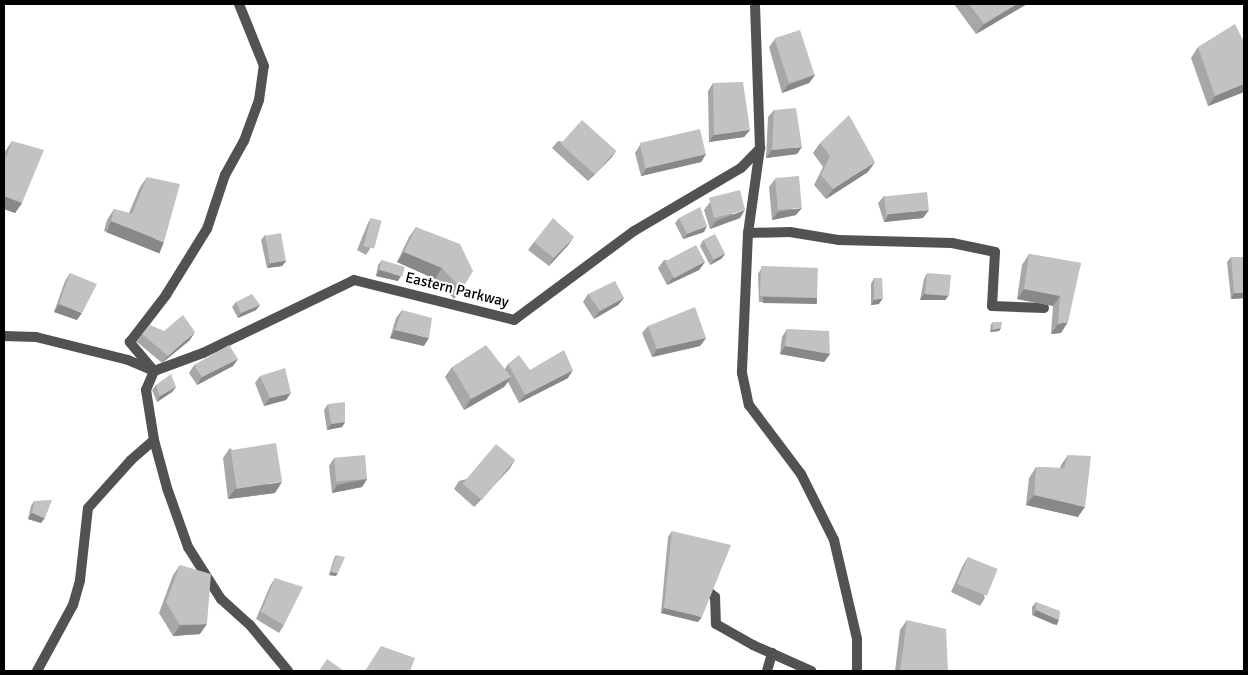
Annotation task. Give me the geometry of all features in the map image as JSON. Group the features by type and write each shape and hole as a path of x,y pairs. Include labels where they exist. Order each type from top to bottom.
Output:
{"street":[{"path":"154,371 130,342 166,295 207,229 225,175 244,141 259,100 264,66 240,4"},
{"path":"755,4 760,148 748,233 742,373 749,405 801,474 834,540 843,569 857,639 858,671"},
{"name":"Eastern Parkway","path":"154,371 203,353 354,280 514,320 634,231 741,168 760,148"},
{"path":"748,233 790,232 840,240 952,242 995,252 992,306 1044,308"},
{"path":"4,336 36,337 128,360 154,371"},
{"path":"154,371 146,390 154,440 188,548 221,599 250,625 288,671"},
{"path":"37,671 73,605 80,580 88,508 131,460 154,440"},
{"path":"703,587 715,597 716,624 811,671"},
{"path":"767,671 772,653"}],"building":[{"path":"969,4 1017,4 984,24"},
{"path":"1235,24 1244,42 1244,84 1215,96 1198,47"},
{"path":"800,30 815,75 789,83 774,38"},
{"path":"743,82 750,130 714,135 713,83"},
{"path":"796,108 802,147 772,150 774,110"},
{"path":"849,115 875,162 833,189 821,175 830,156 820,143"},
{"path":"582,120 616,151 595,175 561,144"},
{"path":"700,129 706,154 645,168 640,143"},
{"path":"12,141 44,150 22,203 4,196 4,163"},
{"path":"799,176 802,208 778,210 775,178"},
{"path":"147,177 180,184 164,242 111,221 114,209 132,214"},
{"path":"740,190 745,210 714,218 709,198"},
{"path":"927,192 929,210 886,214 884,196"},
{"path":"700,207 707,226 687,234 679,218"},
{"path":"371,218 382,221 374,249 363,246"},
{"path":"553,218 574,237 554,258 534,242"},
{"path":"416,227 460,244 473,271 462,289 442,268 404,252"},
{"path":"281,233 286,261 270,263 265,236"},
{"path":"715,234 725,254 713,260 703,240"},
{"path":"696,245 705,262 674,278 665,261"},
{"path":"1029,254 1081,263 1068,322 1058,324 1060,296 1024,289"},
{"path":"1231,257 1244,257 1244,293 1234,293"},
{"path":"382,260 405,267 402,277 379,270"},
{"path":"761,266 818,268 817,298 760,296"},
{"path":"70,273 97,284 82,313 59,304"},
{"path":"927,273 951,275 949,296 925,294"},
{"path":"874,278 882,278 883,298 874,300"},
{"path":"615,281 624,298 600,311 588,294"},
{"path":"252,294 260,305 241,313 236,302"},
{"path":"695,307 706,338 657,349 648,326"},
{"path":"402,310 432,318 429,338 395,330"},
{"path":"183,315 195,332 168,356 142,334 150,325 164,331"},
{"path":"993,322 1002,322 1001,328 992,330"},
{"path":"787,329 829,331 830,354 785,346"},
{"path":"229,345 238,359 202,377 194,365"},
{"path":"486,345 511,377 471,399 452,367"},
{"path":"564,350 573,370 525,395 508,364 519,355 530,370"},
{"path":"285,368 291,393 270,398 260,376"},
{"path":"171,374 176,387 160,396 156,385"},
{"path":"345,402 345,422 331,424 328,404"},
{"path":"276,443 282,482 237,489 231,450"},
{"path":"496,444 515,460 482,500 463,484"},
{"path":"365,455 367,479 336,482 334,458"},
{"path":"1068,455 1091,456 1085,507 1034,495 1036,467 1064,468"},
{"path":"52,500 45,518 32,513 34,501"},
{"path":"672,531 731,545 702,617 664,608"},
{"path":"336,555 345,557 338,573 331,572"},
{"path":"968,557 998,569 987,596 957,584"},
{"path":"180,565 211,574 207,624 180,625 166,602"},
{"path":"275,578 303,587 284,625 261,612"},
{"path":"1036,602 1060,611 1059,620 1036,610"},
{"path":"907,620 946,629 948,671 900,671"},
{"path":"381,646 415,658 410,671 365,671"},
{"path":"327,659 344,671 319,671"}]}
